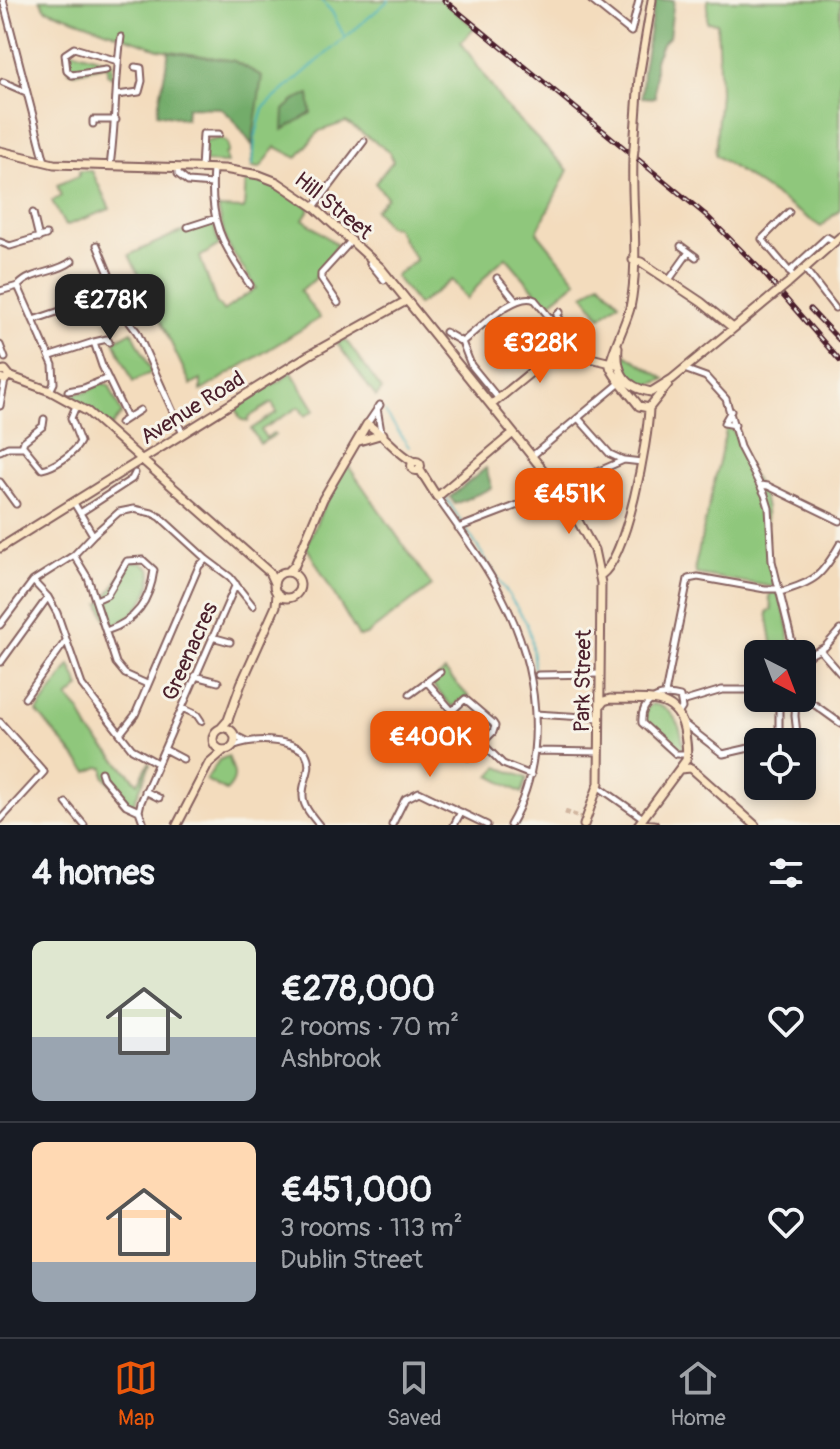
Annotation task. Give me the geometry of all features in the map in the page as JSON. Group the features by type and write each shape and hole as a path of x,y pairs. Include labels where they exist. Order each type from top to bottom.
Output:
{"main road":[{"path":"649,408 644,409 638,404 621,383 614,365 630,308 633,159 642,53 652,0"},
{"name":"Hill Street","path":"0,151 45,163 213,169 248,172 268,178 314,207 373,260 491,405"},
{"path":"655,401 647,391 626,382 614,365 591,358 571,342 491,405 557,490 594,550 601,575 608,569 623,532 642,462 649,408 655,401 672,379 792,276 837,243"},
{"path":"633,260 700,300 733,328"},
{"name":"Avenue Road","path":"0,548 334,340 406,301"},
{"path":"396,307 414,310"},
{"path":"0,371 7,370 5,378 52,387 269,572 300,582 299,591 294,597 285,598 276,606"},
{"path":"638,404 637,396 672,379"},
{"path":"177,825 213,757 213,736 228,720 276,606 284,576 295,565 323,499 369,421 415,467 437,497 513,433"},
{"path":"356,442 381,430"},
{"name":"Park Street","path":"599,787 601,575"},
{"path":"277,593 285,598"},
{"path":"601,685 610,699"},
{"path":"600,706 610,699 653,699 671,705 682,723 687,754 698,773"},
{"path":"213,757 232,746 228,720"},
{"path":"221,728 232,733"},
{"path":"215,746 224,750"},
{"path":"646,822 687,754"},
{"path":"680,769 689,767 698,773 755,825"},
{"path":"584,821 599,787"}],"street":[{"path":"3,0 45,163"},
{"path":"591,0 631,32 639,0"},
{"path":"110,166 121,37"},
{"path":"106,70 72,75 67,71 65,54 74,48 118,61"},
{"path":"117,95 139,92 143,73 141,68 135,67"},
{"path":"3,82 27,92"},
{"path":"93,124 93,120 116,120"},
{"path":"201,169 203,134 219,134"},
{"path":"314,207 364,141"},
{"path":"178,168 178,174 188,182 212,184"},
{"path":"213,169 212,202 223,245 250,285"},
{"path":"789,212 762,239 792,276 827,237 837,243"},
{"path":"33,213 39,238"},
{"path":"188,227 216,218"},
{"path":"0,242 10,246 46,235"},
{"path":"338,303 321,274 352,239"},
{"path":"97,245 128,320 137,332 183,434"},
{"path":"681,246 696,257"},
{"path":"669,280 689,252"},
{"path":"373,260 370,263 384,280"},
{"path":"0,291 18,286 31,275 72,261"},
{"path":"805,269 835,308"},
{"path":"497,278 515,300"},
{"path":"18,286 51,356 52,387"},
{"path":"462,342 515,300 532,297 571,342"},
{"path":"33,320 90,301"},
{"path":"560,312 557,315 573,337 571,342"},
{"path":"445,332 462,342 471,365 498,398"},
{"path":"51,356 94,342 107,339 109,342"},
{"path":"94,342 127,418"},
{"path":"0,345 5,358"},
{"path":"699,356 701,375"},
{"path":"684,369 716,385 731,410 740,447 769,508 772,561 792,640"},
{"path":"0,406 5,378"},
{"path":"68,391 84,390 108,378"},
{"path":"532,456 621,383"},
{"path":"0,451 8,447 22,447 44,469 77,448 80,442 71,418 76,405"},
{"path":"369,421 378,407 381,430"},
{"path":"120,423 140,410"},
{"path":"731,410 724,423 735,425"},
{"path":"578,418 610,454 624,460 642,462"},
{"path":"22,447 24,441 43,426 44,419"},
{"path":"461,526 557,490 624,460"},
{"path":"80,513 132,479 135,473"},
{"path":"1,485 16,504"},
{"path":"760,485 840,521"},
{"path":"437,497 461,526 501,593 525,658 535,714 536,751 525,797 510,825"},
{"path":"74,503 93,535"},
{"name":"Greenacres","path":"0,625 33,581 74,555 119,512 142,510 160,517 236,584 139,811"},
{"path":"665,694 687,582 691,576 780,590 817,578 840,544"},
{"name":"Greenacres","path":"74,555 88,578 120,670 148,684 138,708 120,734"},
{"path":"148,684 199,566 206,559"},
{"path":"96,600 107,595 127,561 143,560 154,570 140,611 128,622 106,631"},
{"path":"33,581 57,613 82,685 136,754 157,763"},
{"path":"236,584 253,606"},
{"path":"1,662 48,597"},
{"path":"816,653 840,630"},
{"path":"212,637 230,642"},
{"path":"25,698 66,641"},
{"path":"819,652 840,673"},
{"path":"410,694 440,672"},
{"path":"538,675 601,674"},
{"path":"195,676 218,682"},
{"path":"427,682 452,711"},
{"path":"682,702 722,690 744,690"},
{"path":"682,702 676,695 665,694 653,699 643,711 643,726 676,754 687,754"},
{"path":"438,724 463,700 468,700 493,723 495,729 468,757"},
{"path":"678,714 682,702"},
{"path":"816,706 840,723"},
{"path":"182,708 197,715 201,721"},
{"path":"535,714 600,718"},
{"path":"0,722 44,772 1,817"},
{"path":"682,723 715,750 726,755 744,750"},
{"path":"232,733 246,741"},
{"path":"686,738 697,736"},
{"path":"232,746 246,741 290,744 305,752 310,768 304,801 319,825"},
{"path":"482,743 502,765 531,775"},
{"path":"164,749 183,759"},
{"path":"536,751 599,752"},
{"path":"101,772 126,805 139,811 144,825"},
{"path":"599,787 646,822"},
{"path":"145,791 159,798"},
{"path":"392,825 405,799 414,793 425,792 487,825"},
{"path":"66,803 84,825"},
{"path":"454,825 461,812"}],"green space":[{"path":"40,0 442,0 475,28 461,42 505,106 568,170 537,232 577,281 547,305 506,257 467,299 452,280 418,305 395,276 416,260 395,227 388,226 375,210 387,197 375,183 393,161 390,152 346,122 319,131 297,158 276,147 260,168 252,167 261,76 234,61 158,49 46,9"},
{"path":"655,0 674,0 669,37 655,60 655,98 642,97 643,69"},
{"path":"708,0 840,0 840,209 821,227 715,155 720,92 717,23 707,22"},
{"path":"74,51 112,62 112,77 107,74 107,65 74,73 69,71 66,54"},
{"path":"169,51 234,61 262,76 252,145 221,108 187,107 186,119 157,113"},
{"path":"309,94 311,113 283,130 284,110 296,99"},
{"path":"221,138 228,144 228,153 225,154 227,163 203,162 204,142"},
{"path":"79,171 92,171 110,209 65,226 52,201 61,196 57,185 79,176"},
{"path":"246,176 275,185 310,208 303,219 337,245 314,280 300,291 320,318 201,391 201,380 191,385 129,255 173,235 213,222 219,245 200,257 216,302 223,311 256,288 226,242 218,208 244,209"},
{"path":"600,282 619,302 601,317 584,295"},
{"path":"132,331 152,372 133,382 114,341"},
{"path":"345,339 382,390 376,397 337,343"},
{"path":"622,349 665,379 650,385 632,381 622,366"},
{"path":"291,371 315,410 305,416 299,407 261,430 266,438 273,433 275,435 260,444 251,429 277,412 272,403 249,417 248,422 240,419 236,408"},
{"path":"101,383 109,385 122,414 111,427 70,396 70,393 86,392"},
{"path":"727,426 735,433 740,451 763,496 767,547 775,583 773,587 696,574 695,566"},
{"path":"347,464 432,586 359,637 306,546"},
{"path":"486,468 492,488 455,504 450,497"},
{"path":"132,562 141,562 150,568 151,578 146,596 126,619 109,626 100,604"},
{"path":"773,591 778,593 787,622 789,640 772,640 767,612 772,610 769,596"},
{"path":"70,665 80,687 68,698 80,711 89,731 138,783 150,765 133,805 128,804 104,776 104,768 88,772 37,712"},
{"path":"445,671 469,697 452,707 431,683"},
{"path":"652,704 673,715 680,729 683,754 645,721 646,709"},
{"path":"228,756 234,779 226,791 206,780 219,760"},
{"path":"498,767 527,778 522,793 490,776"}],"waterway":[{"path":"321,0 332,12 345,38"},
{"path":"253,165 255,138 263,108 389,0"},
{"path":"385,412 409,447"},
{"path":"446,498 526,622 534,668"},
{"path":"518,825 521,819"}],"tunnel":[{"path":"565,812 582,818"}],"railway":[{"path":"444,0 707,216 760,269 840,361"},
{"path":"810,309 840,341"}]}
